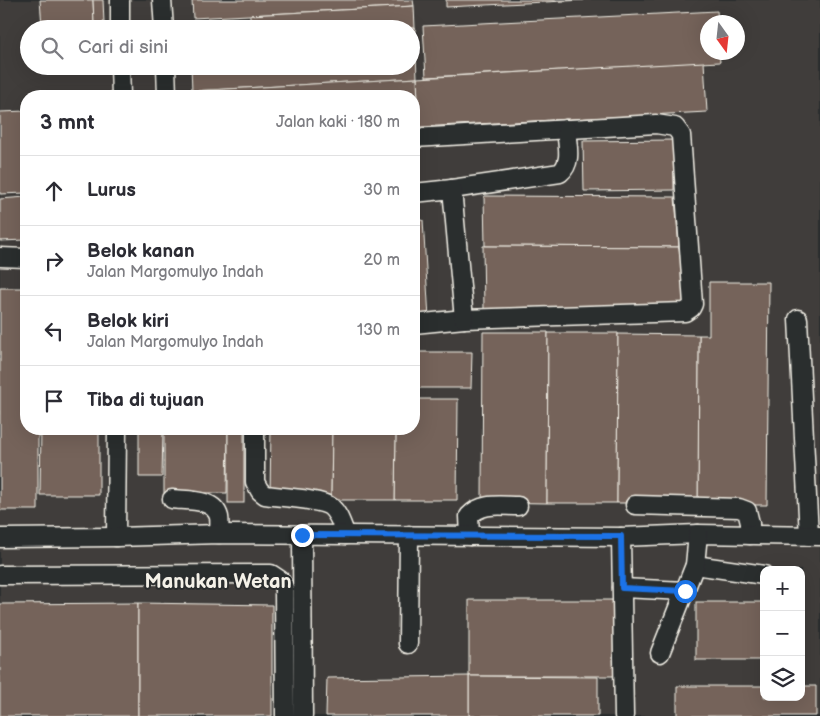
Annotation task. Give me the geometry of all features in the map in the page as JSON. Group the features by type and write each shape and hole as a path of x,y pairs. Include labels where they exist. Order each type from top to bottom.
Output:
{"street":[{"path":"120,0 120,20"},
{"path":"162,0 163,20"},
{"path":"120,75 121,90"},
{"path":"166,75 167,90"},
{"path":"420,138 656,124 675,127 681,135 693,304 685,312 464,319 420,323"},
{"path":"420,192 560,173 568,161 566,129"},
{"path":"452,189 464,319"},
{"path":"0,257 20,258"},
{"path":"0,538 219,534 621,536 698,534 815,536 798,319"},
{"path":"116,537 118,435"},
{"path":"255,435 256,482 260,491 265,496 319,501 330,506 338,516 346,535"},
{"path":"172,499 207,503 214,507 219,517 219,534"},
{"path":"635,505 739,508 746,511 750,523 750,535"},
{"path":"470,536 469,516 475,510 482,506 518,506"},
{"path":"660,653 696,565 698,534"},
{"path":"302,535 303,716"},
{"path":"408,644 409,535"},
{"path":"621,536 624,716"},
{"path":"696,565 760,574"},
{"path":"0,575 272,574 280,580 284,588 285,716"},
{"path":"622,588 685,591"}],"shaded area":[{"path":"0,0 820,0 820,716 0,716"}],"building":[{"path":"40,0 93,0 94,20 42,20"},
{"path":"93,0 103,0 104,20 94,20"},
{"path":"192,0 413,0 414,6 193,18"},
{"path":"446,0 584,0 446,7"},
{"path":"414,6 415,20 250,20 250,15"},
{"path":"717,11 717,15 700,15 700,60 720,60 720,62 426,77 423,26"},
{"path":"704,62 707,112 420,127 420,90 417,90 417,78"},
{"path":"191,75 417,75 417,78 192,90"},
{"path":"417,78 417,90 209,90"},
{"path":"20,111 20,193 0,194 0,112"},
{"path":"674,140 674,190 584,191 583,141"},
{"path":"484,196 675,197 679,247 485,246"},
{"path":"20,197 20,240 0,241 0,199"},
{"path":"420,220 423,220 429,318 420,319"},
{"path":"483,246 679,247 686,307 484,309"},
{"path":"709,282 769,282 767,505 708,505 698,503 699,335 709,335"},
{"path":"0,288 20,288 20,435 38,435 38,510 0,510"},
{"path":"483,332 548,332 547,503 482,502"},
{"path":"548,333 618,333 617,503 547,503"},
{"path":"618,334 699,335 698,503 617,503"},
{"path":"420,352 472,352 471,388 420,388"},
{"path":"420,399 458,399 457,500 395,500 396,435 420,435"},
{"path":"41,435 99,435 99,495 40,495"},
{"path":"139,435 163,435 162,477 139,477"},
{"path":"164,435 228,435 227,493 164,493"},
{"path":"228,435 244,435 244,503 228,503"},
{"path":"271,435 332,435 331,496 270,496"},
{"path":"332,435 396,435 395,500 331,500"},
{"path":"469,600 619,600 619,676 469,676"},
{"path":"696,602 760,602 760,660 696,660"},
{"path":"138,603 138,716 0,716 0,604"},
{"path":"138,603 272,605 272,716 138,716"},
{"path":"469,676 598,677 598,716 469,716"},
{"path":"469,676 469,716 326,716 327,678"},
{"path":"677,686 760,686 760,701 805,701 805,686 816,686 816,716 677,716"}],"district":[{"name":"Manukan Wetan","path":"218,582"}],"route":[{"path":"302,535 621,536 622,588 685,591"}]}
